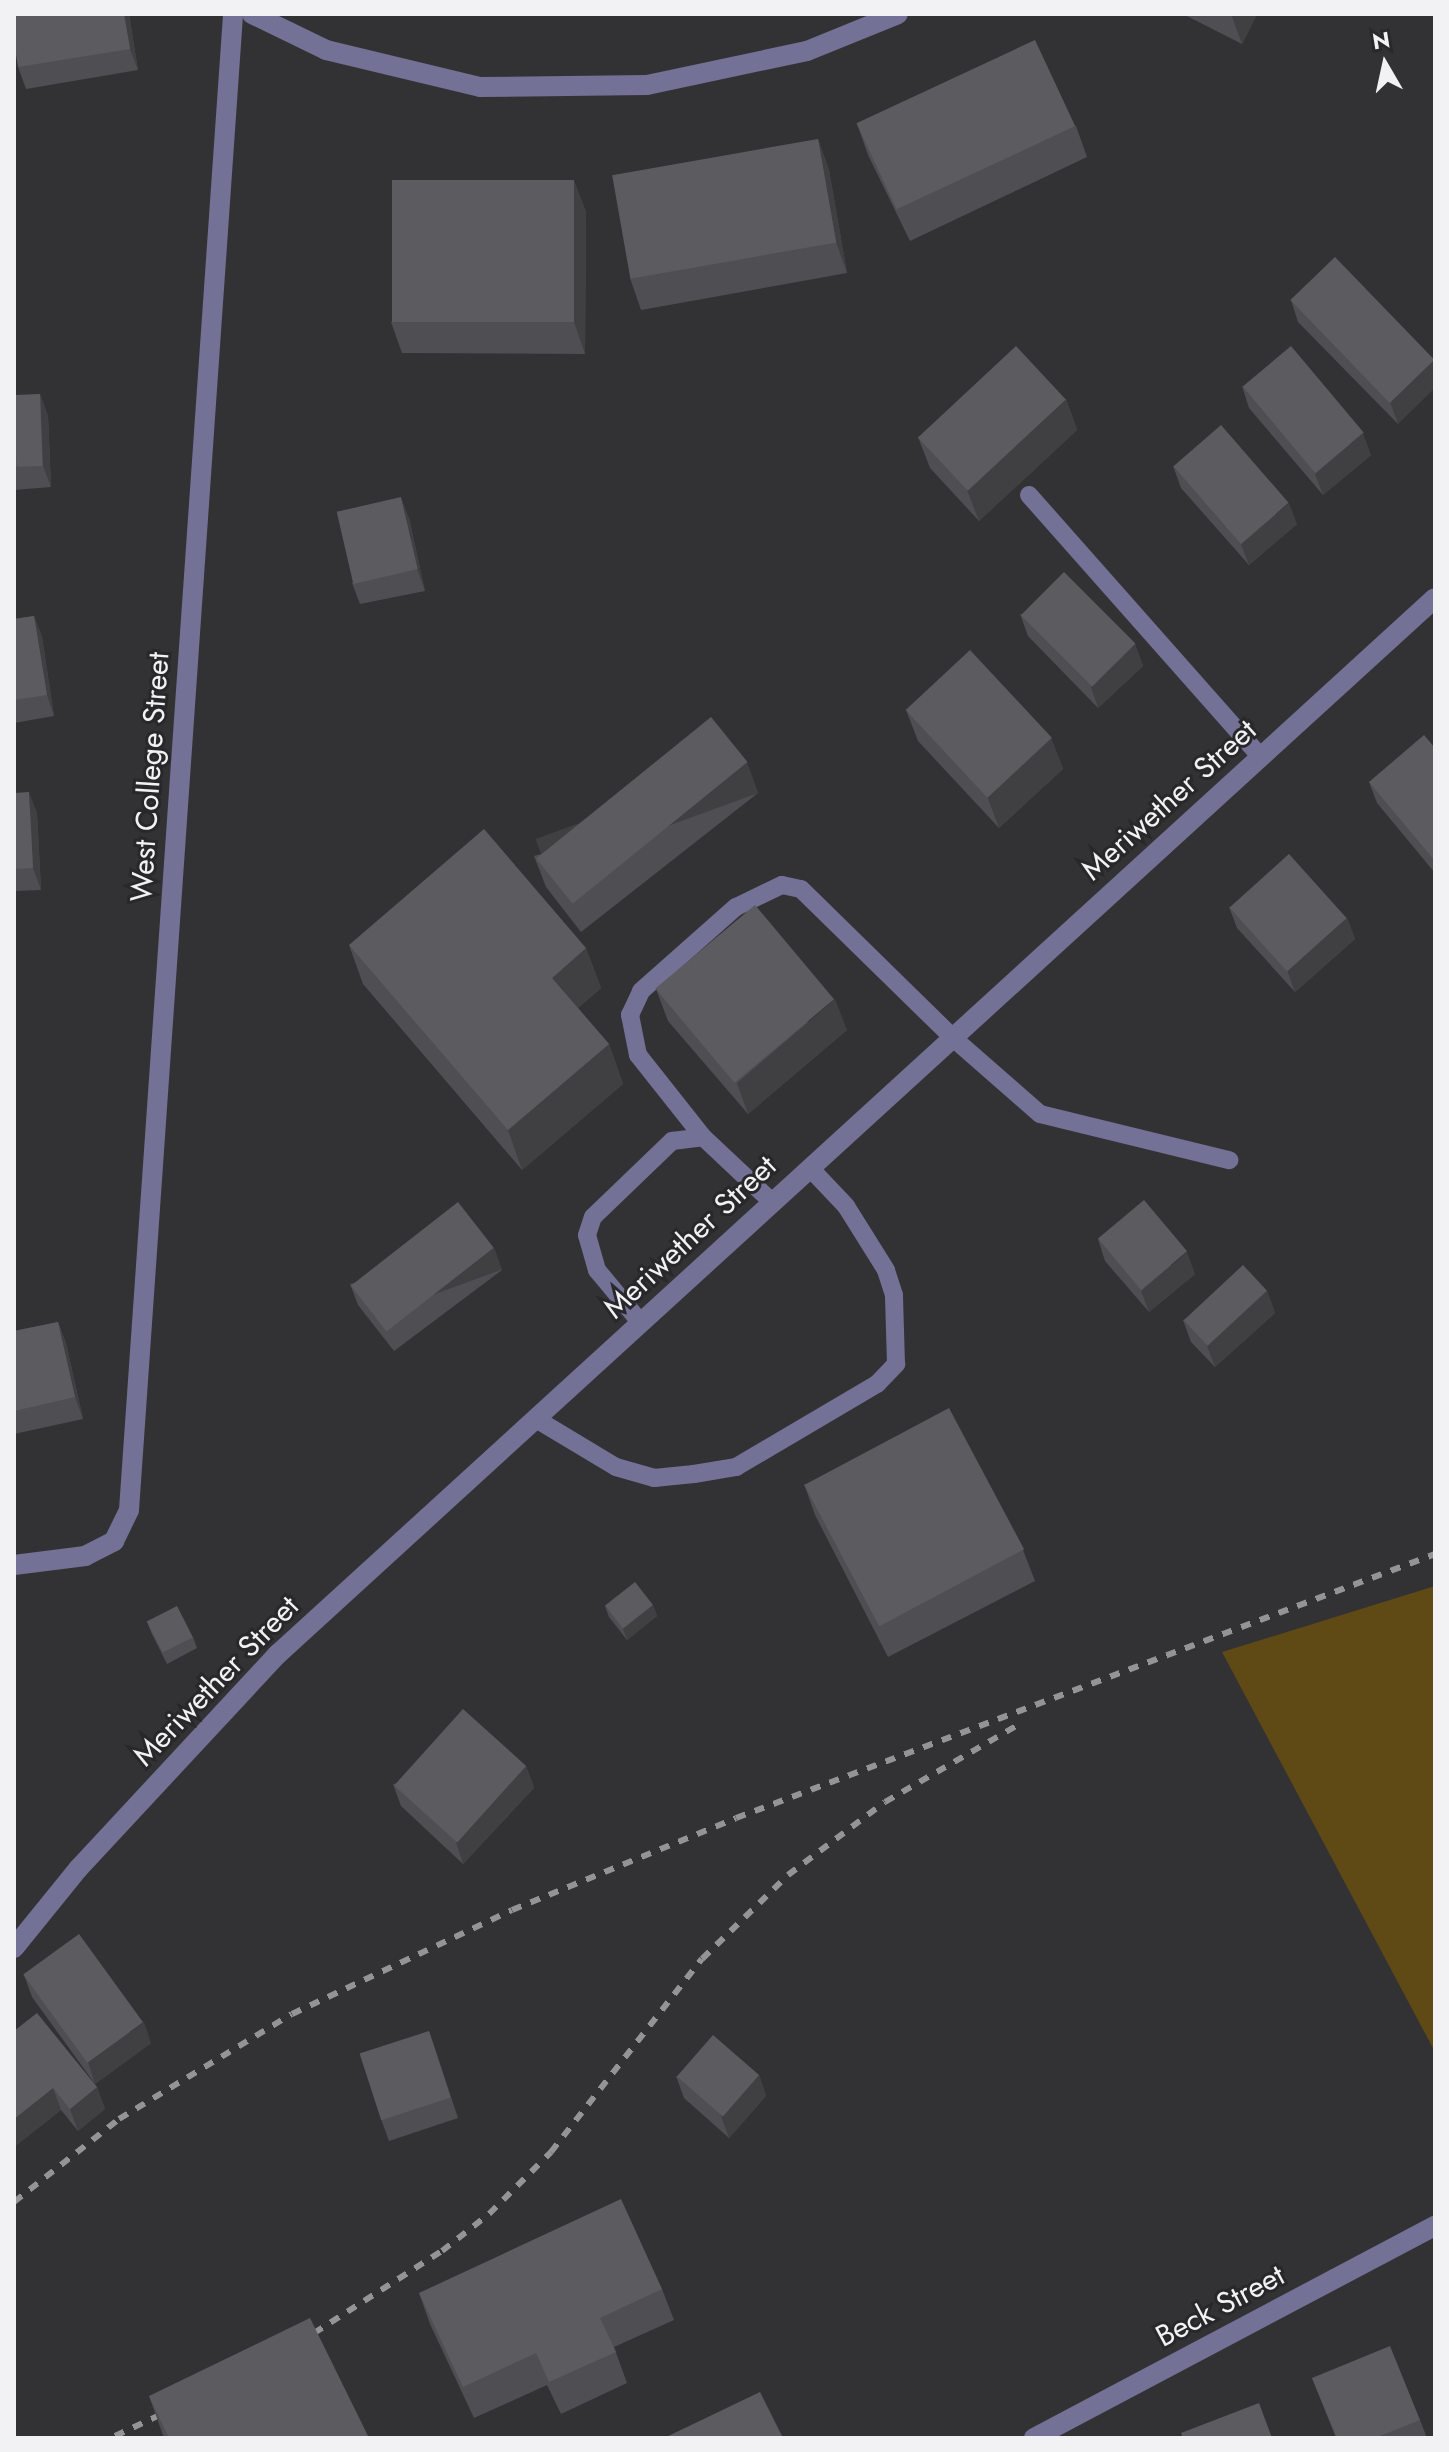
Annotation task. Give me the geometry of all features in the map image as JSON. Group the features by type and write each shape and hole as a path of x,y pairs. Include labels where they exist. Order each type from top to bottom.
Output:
{"street":[{"name":"West College Street","path":"14,1565 85,1556 114,1541 129,1510 233,14"},
{"path":"252,14 326,50 480,87 647,85 807,51 898,14"},
{"name":"Meriwether Street","path":"14,1948 78,1869 278,1654 1435,598"},
{"name":"Beck Street","path":"1034,2438 1435,2226"}],"lane":[{"path":"1029,495 1261,757"},
{"path":"773,1203 703,1137 638,1055 630,1015 641,991 736,907 765,889 782,885 801,889 952,1037 1040,1114 1229,1160"},
{"path":"641,1323 588,1254 593,1217 672,1141 703,1137"},
{"path":"536,1419 616,1467 654,1478 736,1467 877,1384 896,1364 894,1295 886,1270 846,1206 810,1168"}],"shaded area":[{"path":"1435,1586 1435,2052 1222,1652"}],"building":[{"path":"14,14 124,14 130,49 18,67"},
{"path":"1035,40 1075,126 897,209 856,123"},
{"path":"818,139 836,242 630,279 612,175"},
{"path":"392,180 574,180 574,322 392,322"},
{"path":"1335,257 1434,360 1390,403 1290,300"},
{"path":"1016,346 1066,399 968,491 918,437"},
{"path":"1291,346 1364,433 1315,473 1243,386"},
{"path":"40,394 43,466 17,467 14,395"},
{"path":"1221,425 1289,503 1241,544 1173,466"},
{"path":"401,497 418,569 353,584 337,512"},
{"path":"1064,572 1135,643 1092,687 1021,615"},
{"path":"34,616 47,695 14,700 14,619"},
{"path":"970,650 1052,738 987,798 906,710"},
{"path":"711,717 748,762 573,904 536,859"},
{"path":"1424,735 1435,748 1435,861 1369,782"},
{"path":"29,792 33,868 14,869 14,793"},
{"path":"484,829 586,948 552,978 609,1044 508,1130 349,945"},
{"path":"1289,854 1347,918 1287,971 1230,908"},
{"path":"755,905 834,999 734,1083 655,989"},
{"path":"1144,1200 1187,1251 1141,1290 1098,1239"},
{"path":"458,1202 494,1248 387,1331 351,1286"},
{"path":"1243,1265 1267,1291 1208,1346 1184,1320"},
{"path":"58,1322 75,1397 14,1411 14,1331"},
{"path":"949,1408 1024,1549 879,1626 804,1485"},
{"path":"635,1582 653,1605 623,1628 605,1605"},
{"path":"177,1606 193,1637 163,1653 147,1621"},
{"path":"463,1709 526,1766 457,1842 394,1786"},
{"path":"79,1934 143,2022 87,2063 23,1975"},
{"path":"37,2013 97,2087 70,2109 53,2088 14,2119 14,2031"},
{"path":"429,2031 451,2098 381,2120 360,2054"},
{"path":"713,2035 759,2075 723,2117 677,2077"},
{"path":"621,2199 662,2289 600,2318 616,2352 549,2382 536,2353 463,2387 419,2293"},
{"path":"310,2318 369,2438 169,2438 149,2396"},
{"path":"1390,2346 1420,2420 1375,2438 1337,2438 1312,2378"},
{"path":"760,2392 783,2438 664,2438"},
{"path":"1259,2403 1272,2438 1183,2438 1181,2433"}],"railway":[{"path":"14,2202 119,2119 292,2014 512,1910 736,1818 1435,1554"},
{"path":"297,2344 442,2251 489,2214 551,2152 702,1959 788,1875 885,1802 1018,1725"},
{"path":"115,2436 177,2407"}]}
